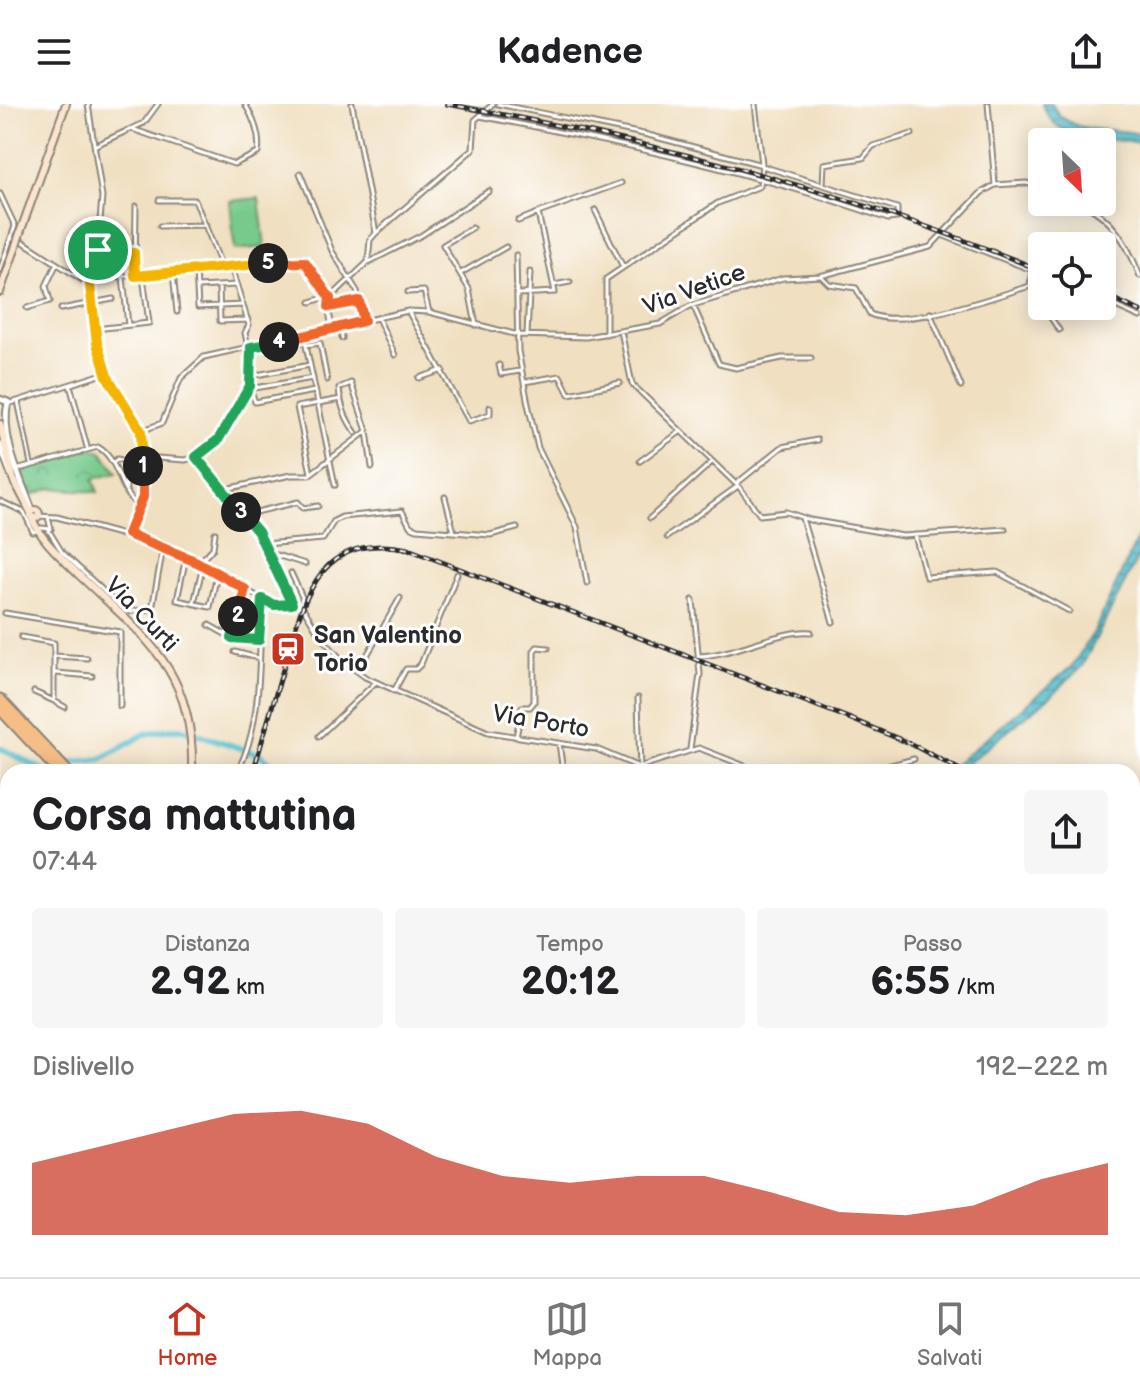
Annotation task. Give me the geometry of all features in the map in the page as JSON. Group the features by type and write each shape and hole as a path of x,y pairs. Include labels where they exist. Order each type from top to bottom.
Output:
{"highway":[{"path":"0,699 52,764"},
{"path":"0,709 59,764"}],"main road":[{"path":"0,292 66,104"},
{"name":"Via Curti","path":"0,424 17,487 37,516 52,548 147,639 178,684 190,719 192,764"}],"street":[{"path":"88,104 102,197 98,250 90,285 95,329 106,373 141,431 144,491 125,533"},
{"path":"152,104 152,112"},
{"path":"96,145 144,123 158,104"},
{"path":"132,129 234,164 258,153 259,148 256,127 245,104"},
{"path":"352,104 376,233"},
{"path":"368,262 370,240 473,149 474,127 480,116 495,104 625,130 762,165 897,208 897,218 888,219 762,179 615,143 480,116"},
{"path":"606,334 606,279 718,203 760,186 762,165 755,104"},
{"path":"988,104 995,185 1028,184"},
{"path":"823,184 824,164 863,158 873,146 912,134"},
{"path":"300,173 332,251 349,277 364,321"},
{"path":"518,221 621,183"},
{"name":"Via Vetice","path":"141,431 162,423 181,378 204,357 408,311 429,312 518,335 586,337 660,324 693,305 783,278 821,276 930,247 981,193 995,185"},
{"path":"311,302 330,297 368,262 422,235 489,191"},
{"path":"0,195 13,219 13,239 2,259 0,270"},
{"path":"159,200 195,200 222,267"},
{"path":"135,276 136,206"},
{"path":"595,210 623,267"},
{"path":"517,294 552,295 554,285 538,213"},
{"path":"1102,216 1120,232 1140,276"},
{"path":"160,226 206,225"},
{"path":"472,228 443,245 469,289 476,325"},
{"path":"942,235 1028,267"},
{"path":"13,239 22,241 90,285"},
{"path":"461,273 506,247"},
{"path":"98,250 134,253"},
{"path":"516,255 518,335 538,448 577,527 587,583"},
{"path":"93,279 305,262 330,297 332,328"},
{"path":"27,308 50,301 46,286 56,265"},
{"path":"143,457 177,461 196,457 218,440 249,389 248,320 231,267"},
{"path":"196,270 198,307 243,305"},
{"path":"527,335 530,272"},
{"path":"173,273 177,312"},
{"path":"95,329 149,323 143,276"},
{"path":"821,276 829,284 856,288 873,316 893,319 930,313 1028,287"},
{"path":"123,277 128,326"},
{"path":"554,285 570,282"},
{"path":"197,287 237,285"},
{"path":"219,286 220,321 248,320"},
{"path":"408,292 424,291 429,312"},
{"path":"61,309 113,299"},
{"path":"329,307 359,301"},
{"path":"693,305 719,364 736,368 782,358 811,358"},
{"path":"1116,306 1140,317"},
{"path":"408,311 469,421 490,414 490,407"},
{"path":"930,313 961,386"},
{"path":"378,318 395,355"},
{"path":"1053,320 1059,330"},
{"path":"341,326 342,338"},
{"path":"621,331 632,384 737,485 760,515 786,512 862,531 915,535 1005,529"},
{"path":"304,336 335,485"},
{"path":"306,345 320,343 327,380"},
{"path":"250,376 310,365"},
{"path":"499,365 501,374 522,370"},
{"path":"419,378 443,370"},
{"path":"4,401 17,401 106,373"},
{"path":"524,382 560,376 569,394 620,383"},
{"path":"249,389 313,378"},
{"path":"356,433 348,422 339,388 351,383 367,431 372,467"},
{"path":"70,385 87,448"},
{"path":"249,389 255,402 315,391"},
{"path":"311,473 297,407 342,399"},
{"name":"Via Curti","path":"0,501 21,510 33,532 37,516 16,470 4,401"},
{"path":"17,401 31,464"},
{"path":"221,490 311,473 367,431"},
{"path":"640,461 680,432"},
{"path":"667,537 782,447 817,440"},
{"path":"0,445 9,476 17,487"},
{"path":"16,470 87,448 103,450 126,491 139,506"},
{"path":"196,457 264,544 292,604"},
{"path":"113,463 117,459 125,461 126,491"},
{"path":"650,518 712,462"},
{"path":"445,497 454,532"},
{"path":"244,515 298,502 303,508 318,506"},
{"path":"264,544 323,539 334,521 342,517 402,511 413,528 490,535 517,528"},
{"path":"37,516 62,552 126,612 152,609 163,548"},
{"path":"37,516 49,531"},
{"path":"37,516 125,533 201,564 274,605 301,606"},
{"path":"802,518 833,622"},
{"path":"194,603 201,564 213,548 215,533"},
{"path":"915,535 926,577 997,572 1069,611"},
{"path":"267,552 305,564"},
{"path":"186,557 177,600 210,607 217,573"},
{"name":"Via Porto","path":"291,573 302,597 301,606 321,637 358,671 376,682 488,732 596,749 629,764"},
{"path":"394,691 406,669 418,668 424,659 457,574"},
{"path":"232,638 245,589"},
{"path":"358,671 400,598"},
{"path":"241,764 248,747 262,599"},
{"path":"690,749 700,680 693,600"},
{"path":"5,613 120,632 120,706"},
{"path":"209,625 232,638 259,640"},
{"path":"699,656 721,654 811,632"},
{"path":"21,637 54,643 54,701"},
{"path":"516,737 522,707 530,707 534,702 534,651 537,647 548,648"},
{"path":"235,652 258,658"},
{"path":"55,656 87,658"},
{"path":"56,673 92,676"},
{"path":"319,736 376,682"},
{"path":"34,692 65,707"},
{"path":"638,698 640,764"},
{"path":"559,743 562,764"},
{"path":"652,764 699,748 740,764"},
{"path":"895,764 914,759"}],"green space":[{"path":"259,198 265,247 235,250 230,201"},
{"path":"92,448 102,452 117,473 93,479 98,492 51,488 30,496 21,475 27,468"}],"water":[{"path":"1042,104 1052,104 1068,121 1091,128 1061,128 1049,117"},
{"path":"1116,131 1140,134 1140,143 1116,141"},
{"path":"1140,533 1140,553 1082,666 1051,696 967,764 956,764 1072,666 1094,632"}],"waterway":[{"path":"64,764 101,759 145,734 170,729 183,729 261,755 273,764"},
{"path":"0,748 31,764"}],"railway":[{"path":"447,104 599,134 749,171 897,216 1028,265"},
{"path":"1116,300 1140,311"},
{"path":"255,764 291,640 309,594 320,575 335,560 354,550 378,546 408,549 851,719 949,764"}],"place":[{"name":"San Valentino Torio","path":"288,649"}],"route":[{"path":"98,250 134,253 135,276 298,260 312,268 330,298 329,307 359,301 364,321 251,347 250,386 218,440 196,457 258,532 292,604 274,605 262,599 259,640 232,638 245,589 197,562 128,534 129,524 144,491 143,441 137,422 107,376 97,343 90,285 98,250"}]}
